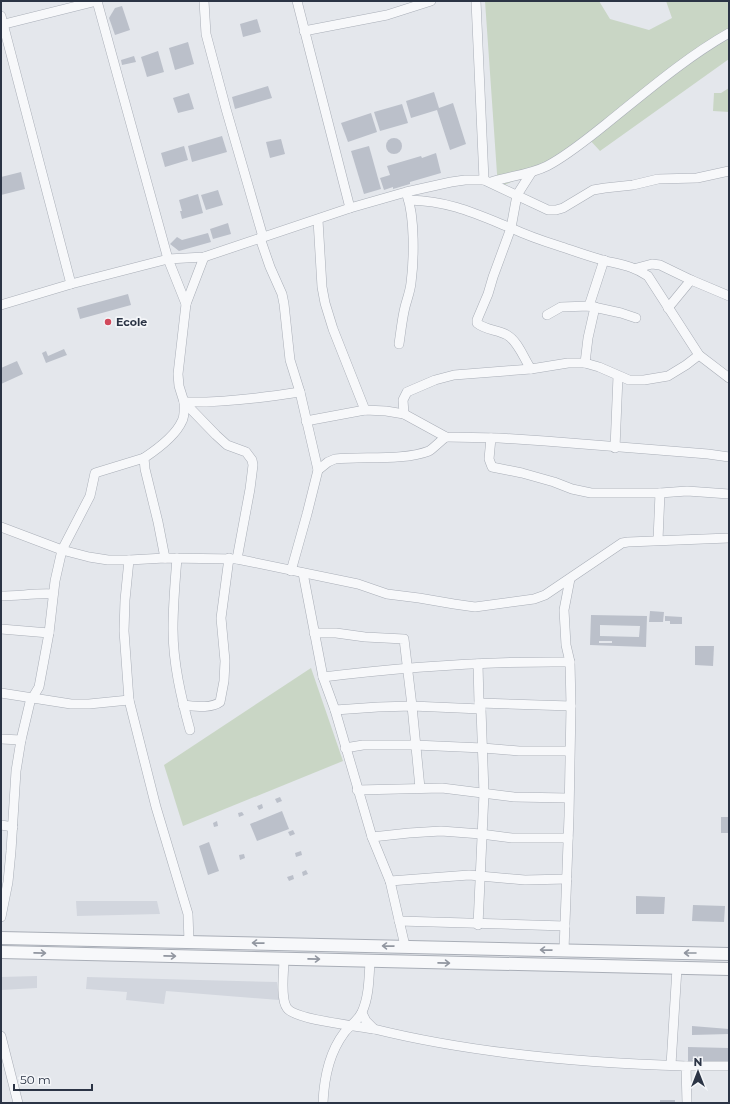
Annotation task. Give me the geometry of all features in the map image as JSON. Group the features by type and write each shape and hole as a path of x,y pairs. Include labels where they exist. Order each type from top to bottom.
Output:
{"street":[{"path":"71,284 2,22 97,1 168,259 186,304"},
{"path":"204,1 206,34 261,238 270,267 282,294 290,360 300,392 318,470 308,514 291,571"},
{"path":"297,1 350,208"},
{"path":"304,31 386,15 431,1"},
{"path":"476,1 488,181"},
{"path":"1,305 71,284 168,259 204,257 350,208 407,196 465,180 488,181 531,173 546,167 572,151 680,65 729,33"},
{"path":"488,181 548,210 556,210 563,208 593,190 632,185 658,179 697,178 729,171"},
{"path":"531,173 517,195 510,228 477,323 508,336 513,341 531,369"},
{"path":"407,196 470,210 510,228 560,246 604,260 637,268 648,276 699,355 729,378"},
{"path":"399,344 401,324 411,285 412,273 412,230 407,196"},
{"path":"318,220 322,287 325,303 333,329 365,410"},
{"path":"1,917 8,882 16,771 21,740 32,697 39,687 49,633 53,594 62,550 90,496 94,475 96,472 144,458 165,443 183,421 184,402 179,386 178,374 186,304 204,257"},
{"path":"585,364 592,306 604,260"},
{"path":"637,268 652,264 660,265 729,296"},
{"path":"668,308 691,280"},
{"path":"547,315 561,307 592,306 636,318"},
{"path":"404,414 403,400 407,392 434,380 454,375 531,369 568,364 585,364 599,367 629,380 644,380 668,376 699,355"},
{"path":"615,448 618,376"},
{"path":"184,402 219,402 258,399 300,392"},
{"path":"183,705 212,706 220,702 224,681 225,662 221,618 253,465 250,456 246,452 227,445 184,402"},
{"path":"306,421 365,410 386,411 404,414 446,437 491,438 708,454 729,457"},
{"path":"318,470 328,462 335,459 394,457 419,454 431,449 446,437"},
{"path":"491,438 490,464 492,467 522,473 572,489 591,493 660,493 687,491 729,494"},
{"path":"144,458 145,469 165,558"},
{"path":"658,540 660,493"},
{"path":"1,527 62,550 89,557 108,560 165,558 233,559 358,584 387,594 475,607 534,599 545,595 622,543 658,540 729,538"},
{"path":"177,558 173,630 175,655 183,705 190,730"},
{"path":"129,560 124,631 129,700 156,806 188,914 189,942"},
{"path":"303,573 323,677 335,710 357,790 372,837 390,881 405,946"},
{"path":"564,950 568,838 570,662 565,631 564,610 570,579"},
{"path":"1,596 53,594"},
{"path":"1,629 49,633"},
{"path":"314,633 336,633 365,637 402,638 404,640 420,788"},
{"path":"323,677 360,672 478,664 570,662"},
{"path":"478,664 484,793 478,925"},
{"path":"1,693 32,697 62,704 82,705 129,700"},
{"path":"335,710 412,706 570,706"},
{"path":"1,739 21,740"},
{"path":"345,748 363,746 415,745 519,751 569,751"},
{"path":"357,790 442,788 514,796 568,798"},
{"path":"1,825 12,827"},
{"path":"372,837 441,831 512,838 568,838"},
{"path":"390,881 480,876 499,879 525,880 567,879"},
{"path":"399,922 565,926"},
{"path":"1,938 729,954"},
{"path":"1,952 729,969"},
{"path":"284,959 284,998 287,1008 291,1012 306,1017 374,1028 475,1049 554,1058 635,1064 729,1066"},
{"path":"323,1103 328,1066 342,1035 362,1013 369,981 370,961"},
{"path":"671,1065 678,968"},
{"path":"362,1013 366,1021 374,1028"},
{"path":"1,1036 18,1103"},
{"path":"686,1066 687,1103"}],"shaded area":[{"path":"76,901 157,901 160,914 77,916"},
{"path":"37,976 37,988 1,990 1,977"},
{"path":"87,977 277,982 279,1000 166,991 164,1004 126,1000 127,992 86,989"}],"green space":[{"path":"485,1 599,1 610,19 649,30 672,18 666,1 729,1 729,59 600,151 588,138 531,173 498,188"},
{"path":"729,88 729,112 713,111 714,93 721,93"},
{"path":"311,668 343,761 183,826 164,765"}],"building":[{"path":"122,6 130,30 115,35 109,18 115,8"},
{"path":"257,19 261,32 243,37 240,24"},
{"path":"188,42 194,64 175,70 169,48"},
{"path":"158,51 164,72 147,77 141,57"},
{"path":"134,56 136,62 122,65 121,60"},
{"path":"268,86 272,98 235,109 232,97"},
{"path":"434,92 439,108 453,103 466,144 450,150 437,110 411,118 406,101"},
{"path":"189,93 194,109 178,113 173,98"},
{"path":"402,104 408,123 380,131 374,112"},
{"path":"371,113 377,132 348,142 341,123"},
{"path":"222,136 227,152 192,162 188,146"},
{"path":"394,138 401,143 402,146 397,153 394,154 387,149 386,146 391,139"},
{"path":"281,139 285,154 270,158 266,142"},
{"path":"184,146 188,160 165,167 161,153"},
{"path":"369,146 381,189 364,194 351,151"},
{"path":"436,153 441,173 410,182 410,184 384,190 380,178 390,175 387,166 421,156 422,158"},
{"path":"21,172 25,189 1,195 1,177"},
{"path":"218,190 223,205 206,210 201,195"},
{"path":"198,194 203,213 182,219 180,211 182,211 179,200"},
{"path":"228,223 231,234 213,239 210,229"},
{"path":"208,233 211,242 179,251 170,244 177,237 182,240"},
{"path":"128,294 131,305 80,319 77,308"},
{"path":"64,349 67,355 46,363 42,353 46,351 48,356"},
{"path":"17,361 23,374 1,384 1,368"},
{"path":"650,611 664,612 663,622 649,622"},
{"path":"591,615 647,616 646,647 590,645","holes":["600,625 640,626 639,637 600,636","599,641 612,641 612,643 599,643"]},
{"path":"665,616 682,617 682,624 670,624 670,621 665,621"},
{"path":"695,646 714,646 713,666 695,665"},
{"path":"280,797 282,801 277,803 275,799"},
{"path":"262,804 263,808 259,810 257,806"},
{"path":"282,811 289,829 257,841 250,824"},
{"path":"242,812 244,815 239,817 238,813"},
{"path":"721,817 729,817 729,833 721,833"},
{"path":"217,821 218,826 214,827 213,823"},
{"path":"293,830 295,834 290,836 288,832"},
{"path":"209,842 219,871 208,875 199,846"},
{"path":"301,851 302,855 296,857 295,853"},
{"path":"244,854 245,858 240,860 239,855"},
{"path":"306,870 308,874 303,876 302,872"},
{"path":"293,875 294,879 289,881 287,877"},
{"path":"636,896 665,897 664,914 636,914"},
{"path":"693,905 725,906 724,922 692,921"},
{"path":"692,1026 729,1029 729,1034 692,1035"},
{"path":"688,1047 728,1048 728,1062 688,1062"},
{"path":"660,1100 675,1100 675,1103 660,1103"}],"place":[{"name":"Ecole","path":"108,322"}]}
